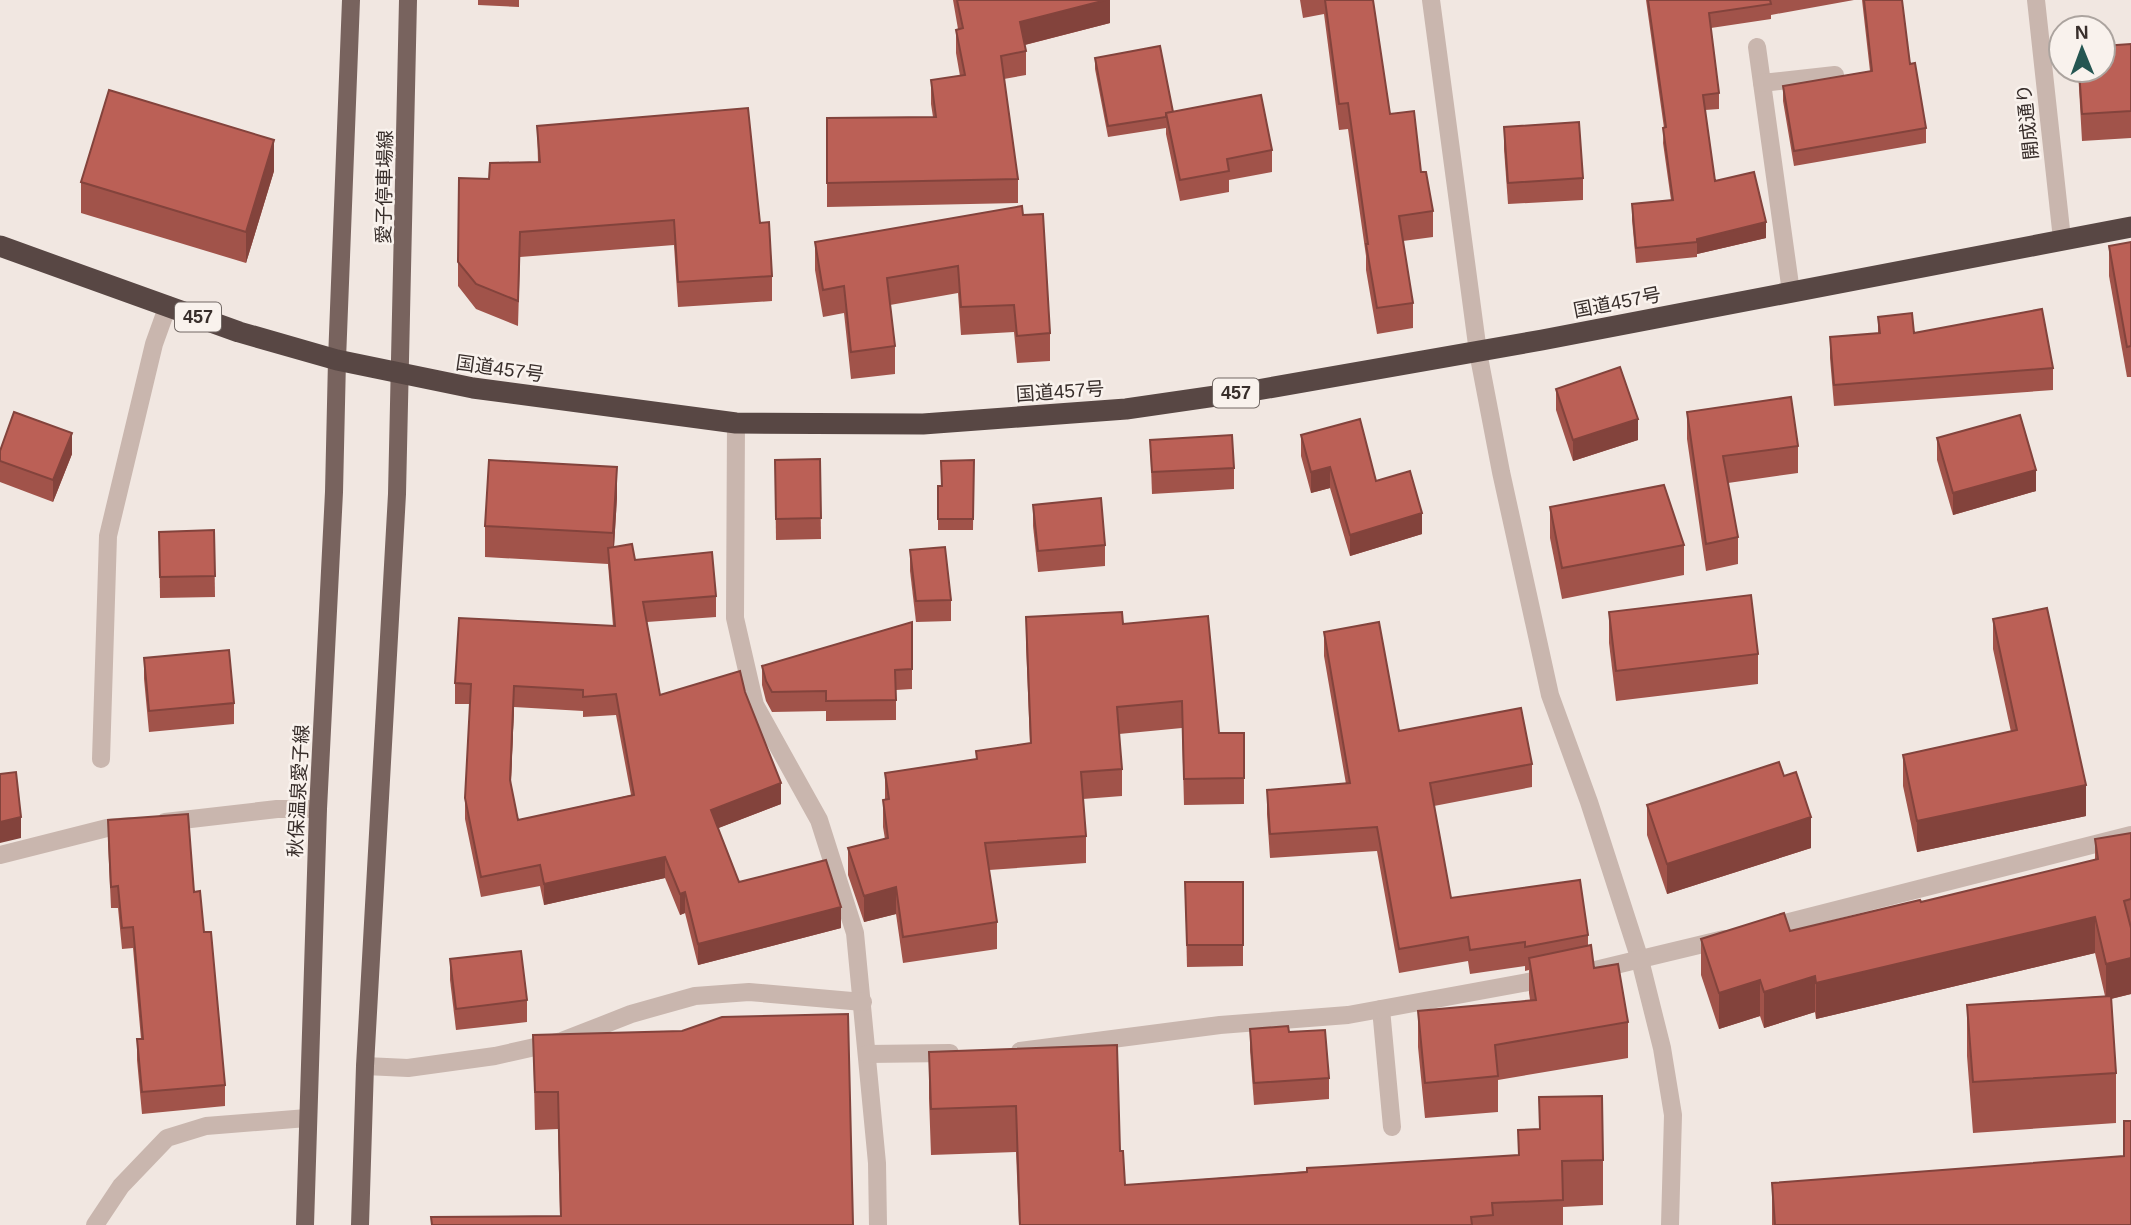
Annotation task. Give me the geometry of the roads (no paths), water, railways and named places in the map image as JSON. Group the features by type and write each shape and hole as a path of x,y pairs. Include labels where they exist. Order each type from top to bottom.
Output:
{"highway":[{"name":"国道457号","path":"0,246 239,332 337,360 472,388 736,423 923,424 1126,409 1257,390 1478,352 2131,227"}],"main road":[{"name":"愛子停車場線","path":"337,360 351,0"},
{"name":"愛子停車場線","path":"400,374 408,0"},
{"name":"秋保温泉愛子線","path":"305,1225 318,809 334,492 337,360"},
{"path":"360,1225 365,1066 397,494 400,374"}],"street":[{"path":"1431,0 1478,352 1501,472 1550,695 1589,802 1640,960 1662,1048 1673,1115 1670,1225"},
{"name":"開成通り","path":"2036,0 2062,240"},
{"path":"1757,47 1791,292"},
{"path":"1762,83 1835,75"},
{"path":"101,759 108,536 154,344 168,305"},
{"path":"736,423 735,618 755,705 819,820 855,933 877,1163 878,1225"},
{"path":"0,855 107,828 277,809 318,809"},
{"path":"1007,1052 1220,1025 1348,1015 1573,974 1640,960 2131,835"},
{"path":"365,1066 408,1068 509,1053 562,1041 631,1014 695,996 748,992 863,1002"},
{"path":"1381,1009 1392,1127"},
{"path":"867,1054 969,1053"},
{"path":"95,1225 121,1186 167,1138 206,1126 307,1118"}]}
